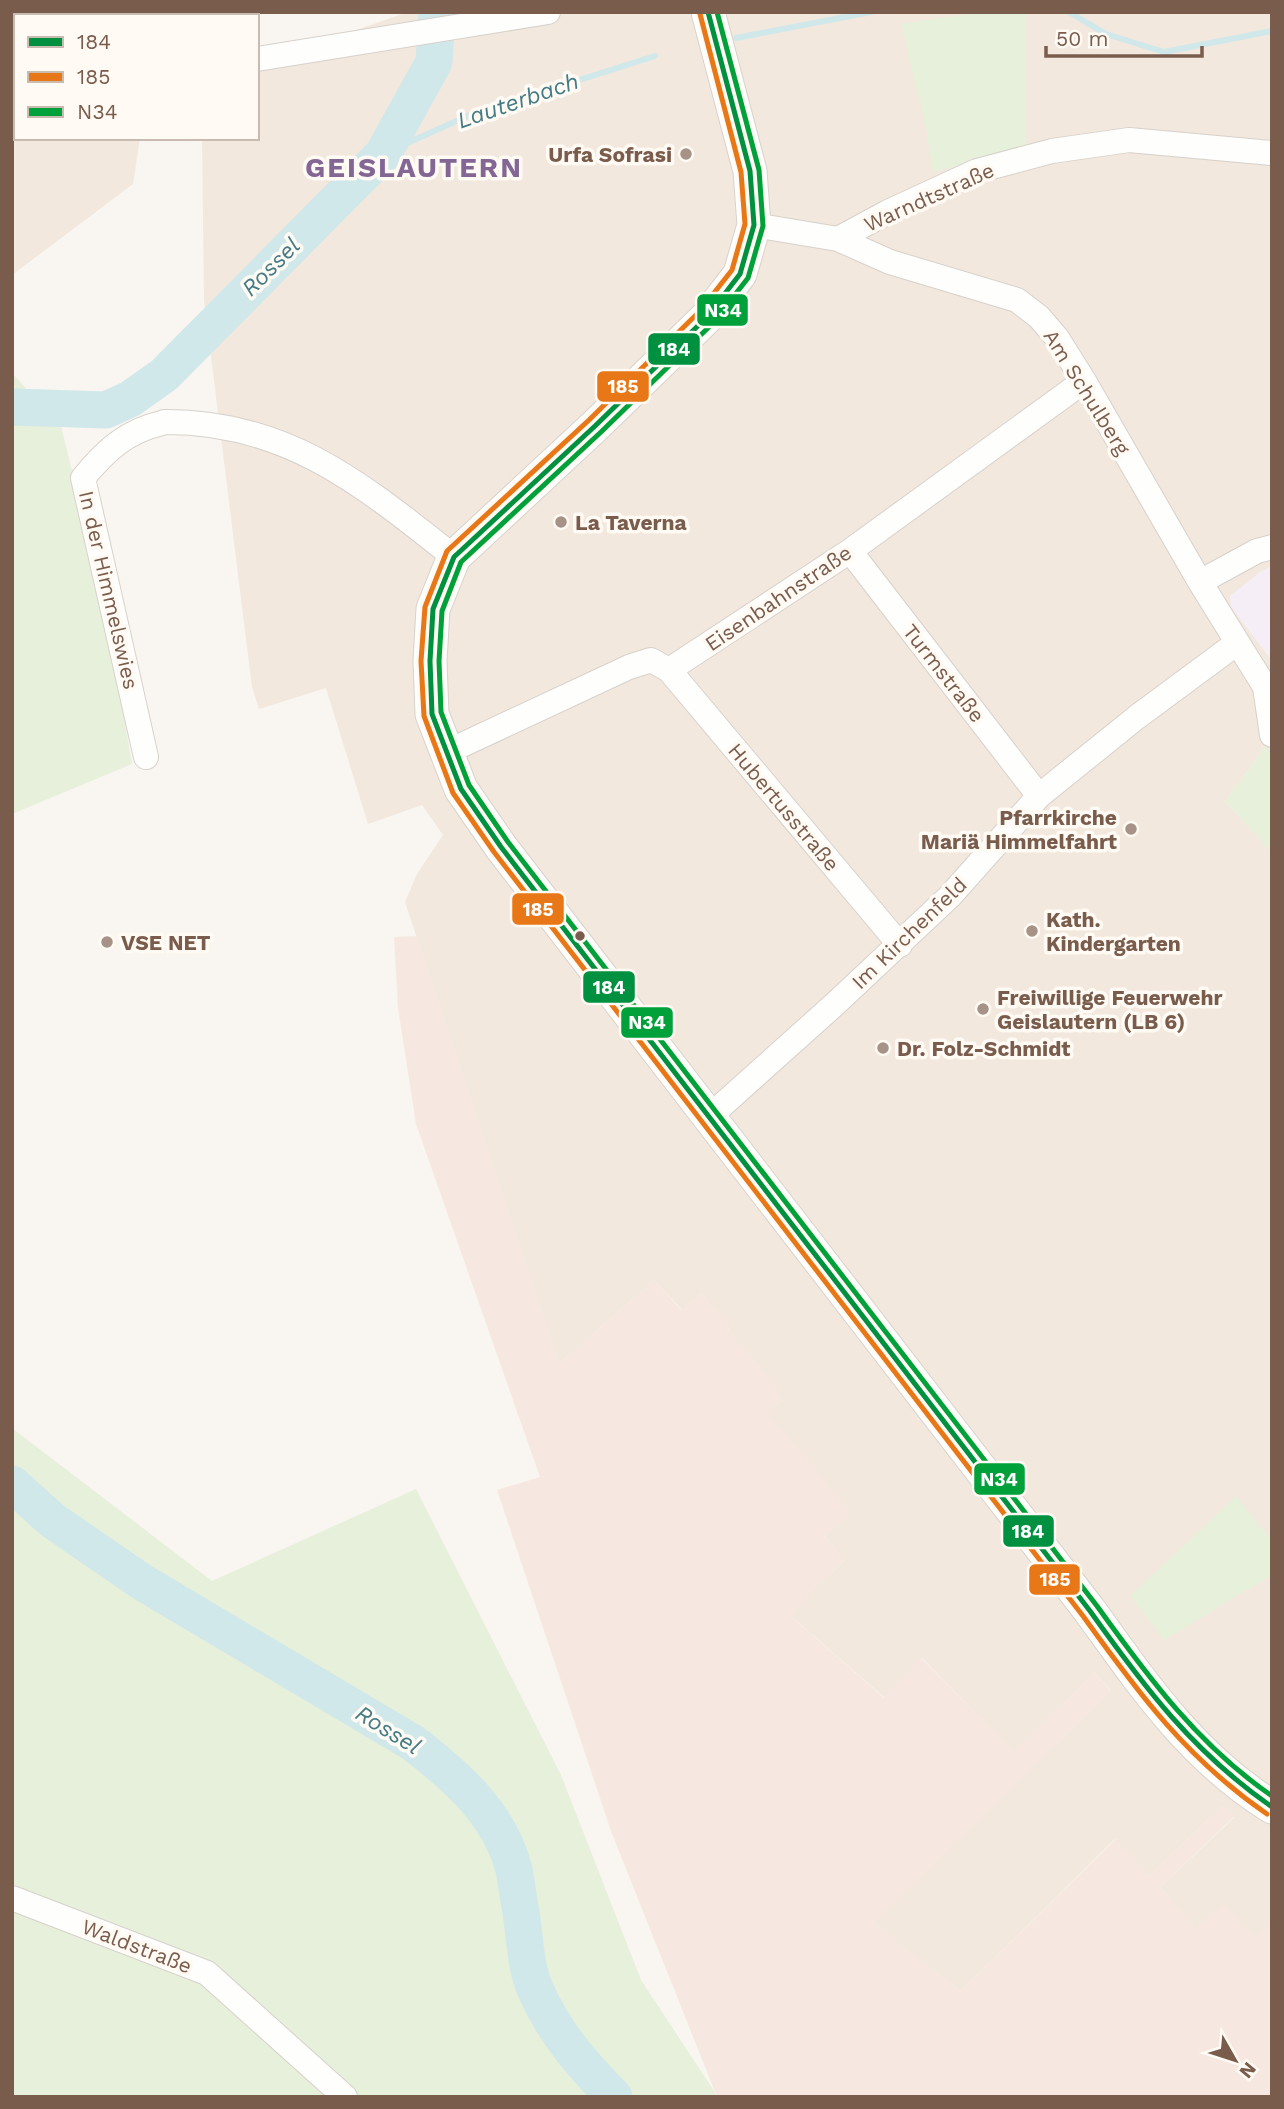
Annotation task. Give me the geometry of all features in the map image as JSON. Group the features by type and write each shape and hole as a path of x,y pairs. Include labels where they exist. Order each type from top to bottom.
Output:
{"main road":[{"path":"708,12 750,171 754,225 740,274 706,318 454,557 433,609 430,662 432,714 461,789 501,847 1184,1735 1226,1773 1272,1807"}],"street":[{"path":"259,59 548,12"},
{"name":"Warndtstraße","path":"838,239 888,212 977,171 1052,151 1129,140 1272,153"},
{"name":"Am Schulberg","path":"754,225 838,239 890,262 1017,300 1039,317 1057,338 1084,381 1200,582 1265,687 1272,735"},
{"name":"Eisenbahnstraße","path":"669,670 850,551 1084,381"},
{"name":"In der Himmelswies","path":"146,757 83,478 102,456 135,430 163,422 192,422 239,429 289,446 333,467 376,495 454,557"},
{"path":"1200,582 1257,551 1272,547"},
{"name":"Turmstraße","path":"850,551 1039,796"},
{"name":"Im Kirchenfeld","path":"709,1117 900,945 950,896 1039,796 1137,717 1237,643"},
{"path":"447,751 629,667 651,660 669,670"},
{"name":"Hubertusstraße","path":"669,670 900,945"},
{"name":"Waldstraße","path":"12,1898 207,1973 345,2097"}],"shaded area":[{"path":"12,12 160,12 14,14 14,140 140,140 133,184 12,275"},
{"path":"1272,12 1272,738 1225,801 1272,853 1272,1924 1254,1937 1196,1929 1160,1887 1235,1817 1222,1806 1149,1876 1115,1839 961,1991 873,1923 1111,1690 1094,1673 1014,1752 922,1658 885,1698 791,1616 816,1587 844,1561 825,1536 766,1413 783,1400 728,1330 731,1327 701,1293 682,1310 654,1280 559,1364 405,902 417,874 443,835 422,805 368,824 326,688 259,709 252,687 204,300 202,140 259,140 259,64 405,13"},
{"path":"1272,566 1272,661 1231,607 1230,596"},
{"path":"417,936 559,1364 654,1280 681,1310 701,1293 731,1326 728,1330 765,1373 783,1400 767,1413 851,1514 825,1536 844,1561 816,1587 792,1617 884,1698 921,1658 1014,1751 1094,1673 1111,1691 874,1923 961,1991 1116,1839 1149,1876 1222,1806 1235,1816 1160,1887 1196,1928 1224,1904 1254,1936 1272,1924 1272,2097 717,2097 611,1831 497,1490 540,1477 416,1124 398,1008 394,937"}],"green space":[{"path":"980,12 1025,12 1026,149 933,172 926,128 901,24"},
{"path":"12,373 61,426 105,605 132,764 12,814"},
{"path":"1272,738 1272,853 1225,801"},
{"path":"12,1428 212,1581 416,1489 561,1775 641,1980 718,2097 12,2097"},
{"path":"1236,1496 1272,1541 1272,1575 1164,1640 1130,1596"}],"waterway":[{"name":"Rossel","path":"12,407 106,410 130,399 164,375 383,154 434,62 437,12"},
{"name":"Lauterbach","path":"736,38 871,12"},
{"name":"Lauterbach","path":"1069,12 1106,34 1164,52 1272,31"},
{"name":"Lauterbach","path":"383,154 472,114 655,56"},
{"name":"Rossel","path":"12,1484 52,1520 142,1582 413,1743 461,1783 499,1831 507,1850 515,1875 530,1972 543,2007 570,2048 614,2097"}],"transit line":[{"name":"184","path":"708,12 750,171 754,225 740,274 706,318 454,557 433,609 430,661 432,714 461,789 501,847 1151,1692 1218,1764 1272,1807"},
{"name":"N34","path":"717,12 759,170 763,226 748,278 712,324 461,562 442,611 439,661 441,712 469,785 508,842 1176,1709 1221,1755 1272,1796"},
{"name":"185","path":"700,14 741,172 745,224 732,270 699,312 589,420 447,551 425,607 421,661 424,716 453,793 494,852 1124,1672 1188,1748 1238,1793 1267,1814"}],"place":[{"name":"Urfa Sofrasi","path":"686,154"},
{"name":"La Taverna","path":"561,522"},
{"name":"Pfarrkirche Mariä Himmelfahrt","path":"1131,829"},
{"name":"Kath. Kindergarten","path":"1032,931"},
{"name":"VSE NET","path":"107,942"},
{"name":"Freiwillige Feuerwehr Geislautern (LB 6)","path":"983,1009"},
{"name":"Dr. Folz-Schmidt","path":"883,1048"}],"district":[{"name":"GEISLAUTERN","path":"414,167"}]}
